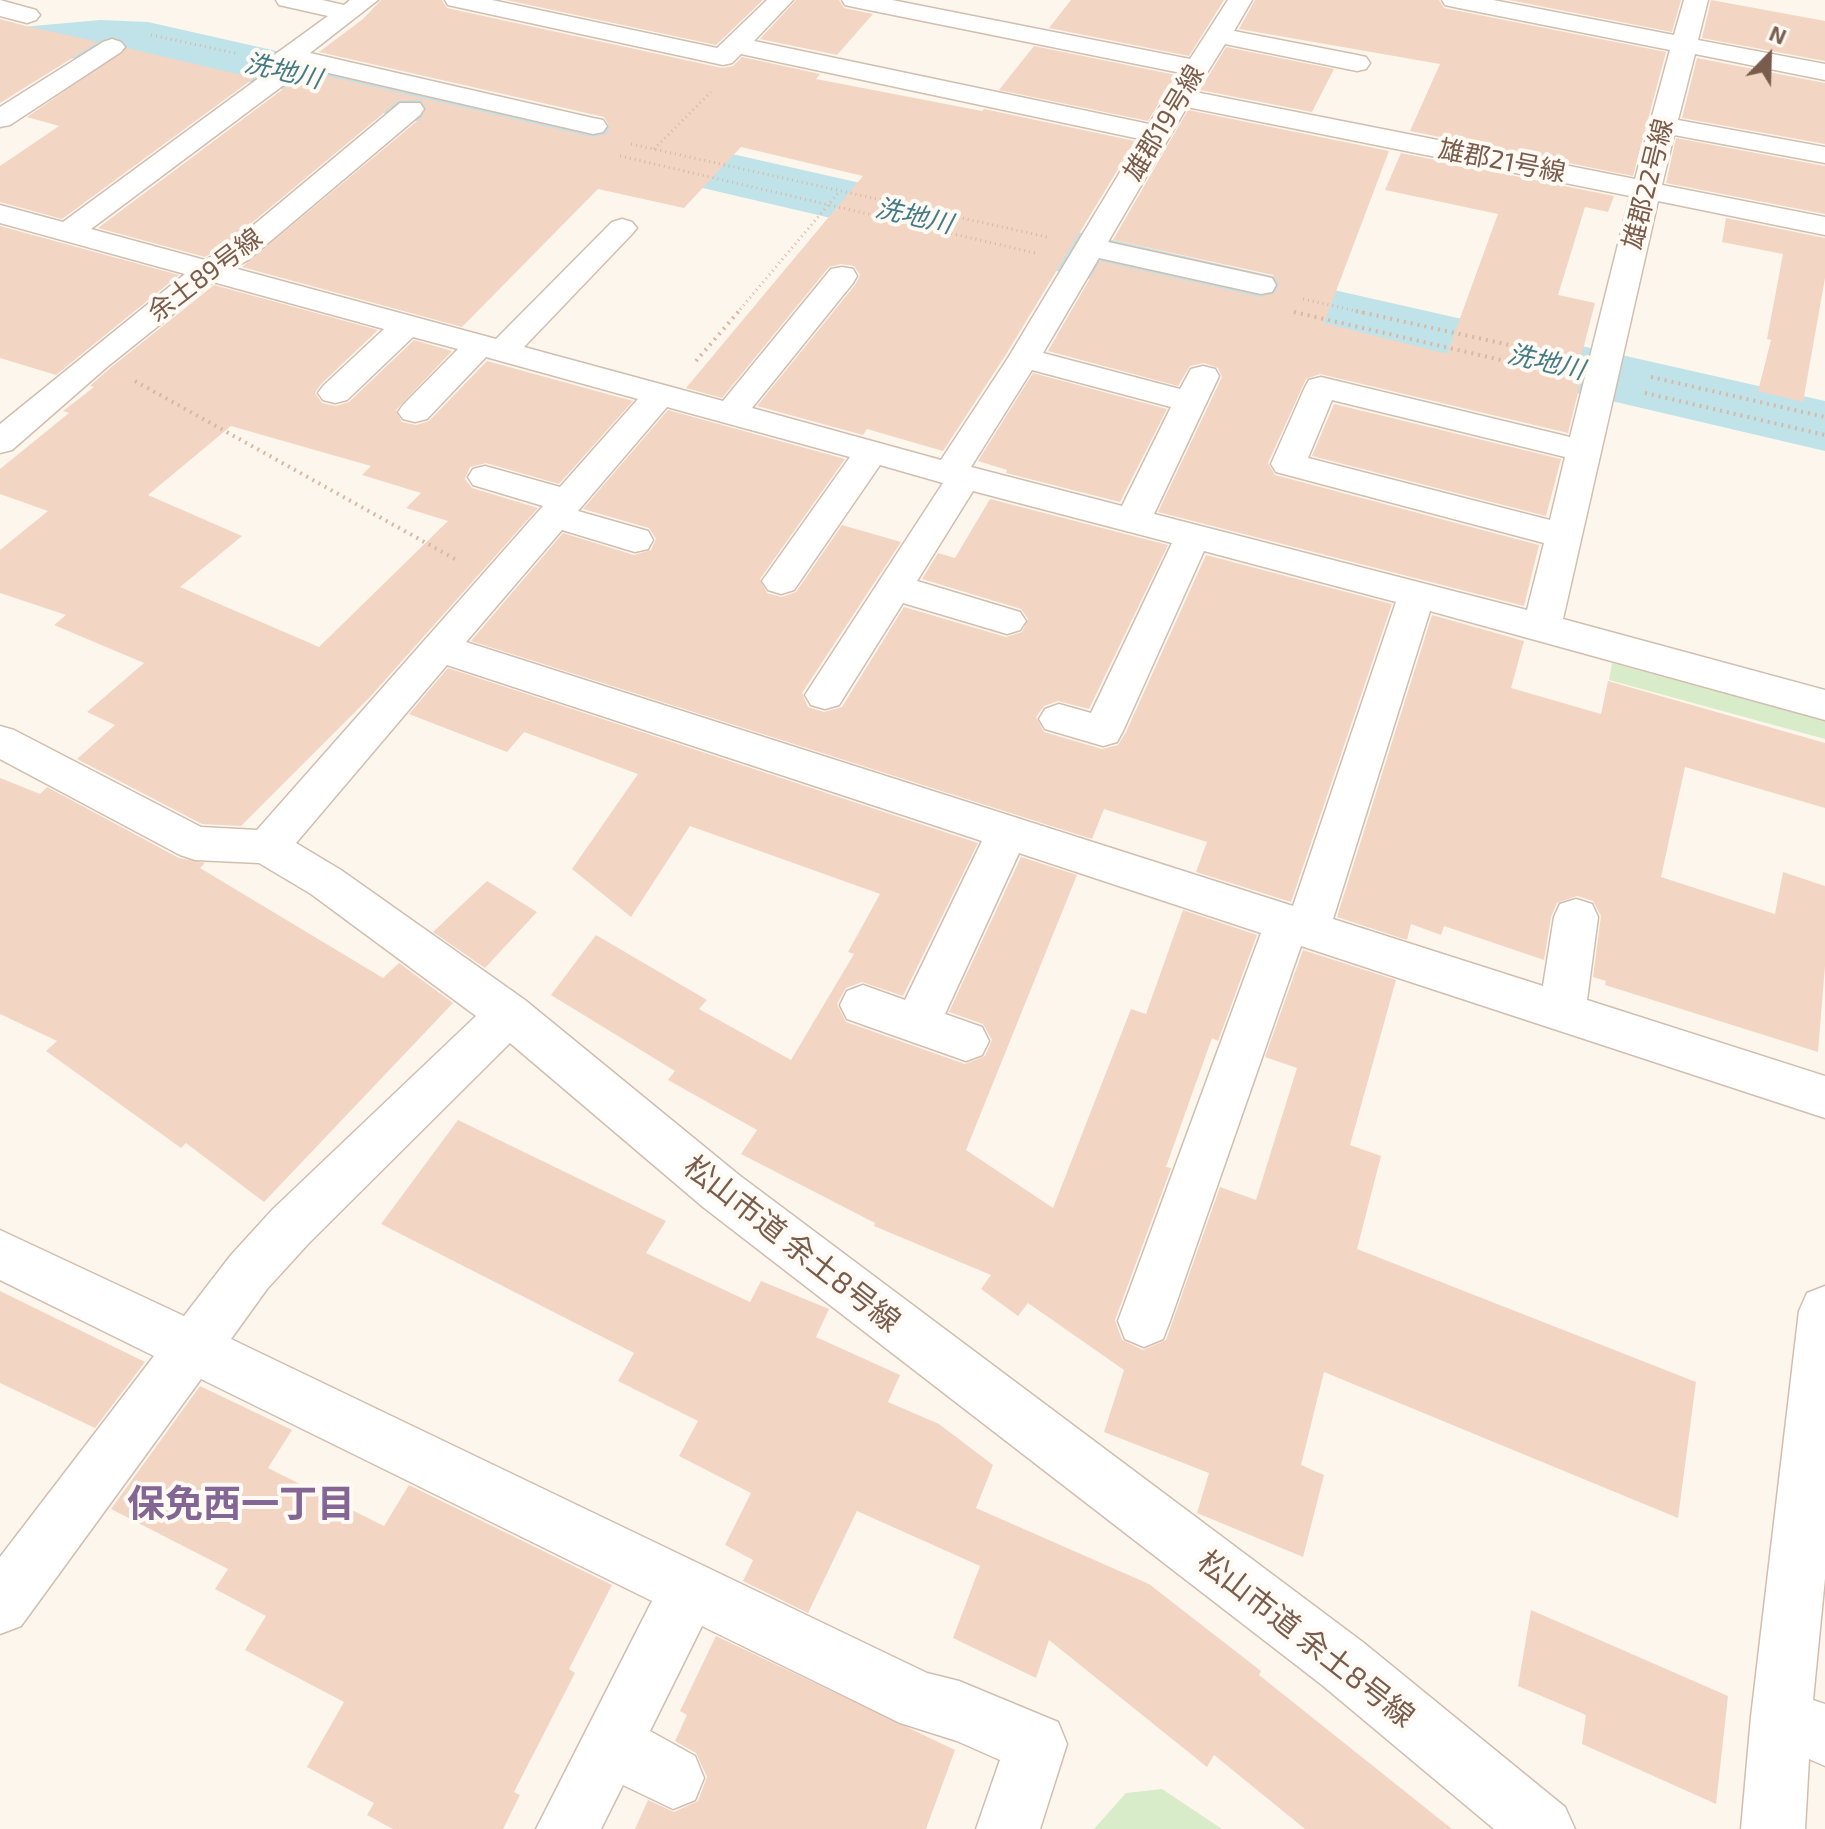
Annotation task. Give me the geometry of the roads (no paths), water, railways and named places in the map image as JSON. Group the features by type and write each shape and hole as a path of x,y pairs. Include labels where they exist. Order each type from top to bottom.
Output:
{"street":[{"path":"288,0 356,7"},
{"path":"457,0 1157,134"},
{"path":"729,51 781,0"},
{"path":"854,0 1197,68"},
{"name":"雄郡19号線","path":"873,689 830,687 894,587 1024,358 1240,0"},
{"path":"1454,0 1825,72"},
{"name":"雄郡22号線","path":"1542,627 1646,191 1696,0"},
{"path":"67,233 356,7"},
{"path":"0,8 27,15"},
{"path":"1217,35 1357,63"},
{"path":"0,119 112,47"},
{"path":"281,66 593,126"},
{"name":"雄郡21号線","path":"1179,97 1825,226"},
{"name":"余土89号線","path":"7,425 96,360 208,271 237,254 410,109"},
{"path":"1663,125 1825,155"},
{"path":"0,214 957,475 1542,627 1825,705"},
{"path":"415,412 491,348 622,228"},
{"path":"1086,255 1270,297"},
{"path":"731,413 842,276"},
{"path":"335,393 407,325"},
{"path":"1024,358 1197,389 1133,520"},
{"path":"1563,536 1288,464 1321,387 1584,451"},
{"path":"267,847 663,395"},
{"path":"781,581 872,451"},
{"path":"485,477 635,540"},
{"path":"1059,719 1103,731 1193,536"},
{"path":"894,587 1007,621"},
{"path":"1144,1321 1297,926 1417,594"},
{"path":"440,648 1825,1097"},
{"name":"松山市道 余土8号線","path":"0,741 195,843 267,847 326,882 509,1014 721,1191 1343,1664 1543,1829"},
{"path":"917,1024 1007,832"},
{"path":"1562,1013 1576,917"},
{"path":"863,1005 966,1041"},
{"path":"0,1605 249,1272 291,1226 509,1014"},
{"path":"0,1254 921,1702 959,1711 1036,1744 1008,1829"},
{"path":"1773,1829 1803,1726 1825,1311"},
{"path":"568,1829 689,1590"},
{"path":"613,1745 673,1778"}],"waterway":[{"name":"洗地川","path":"0,47 100,38 148,40 1825,426"}],"district":[{"name":"保免西一丁目","path":"241,1504"}]}
